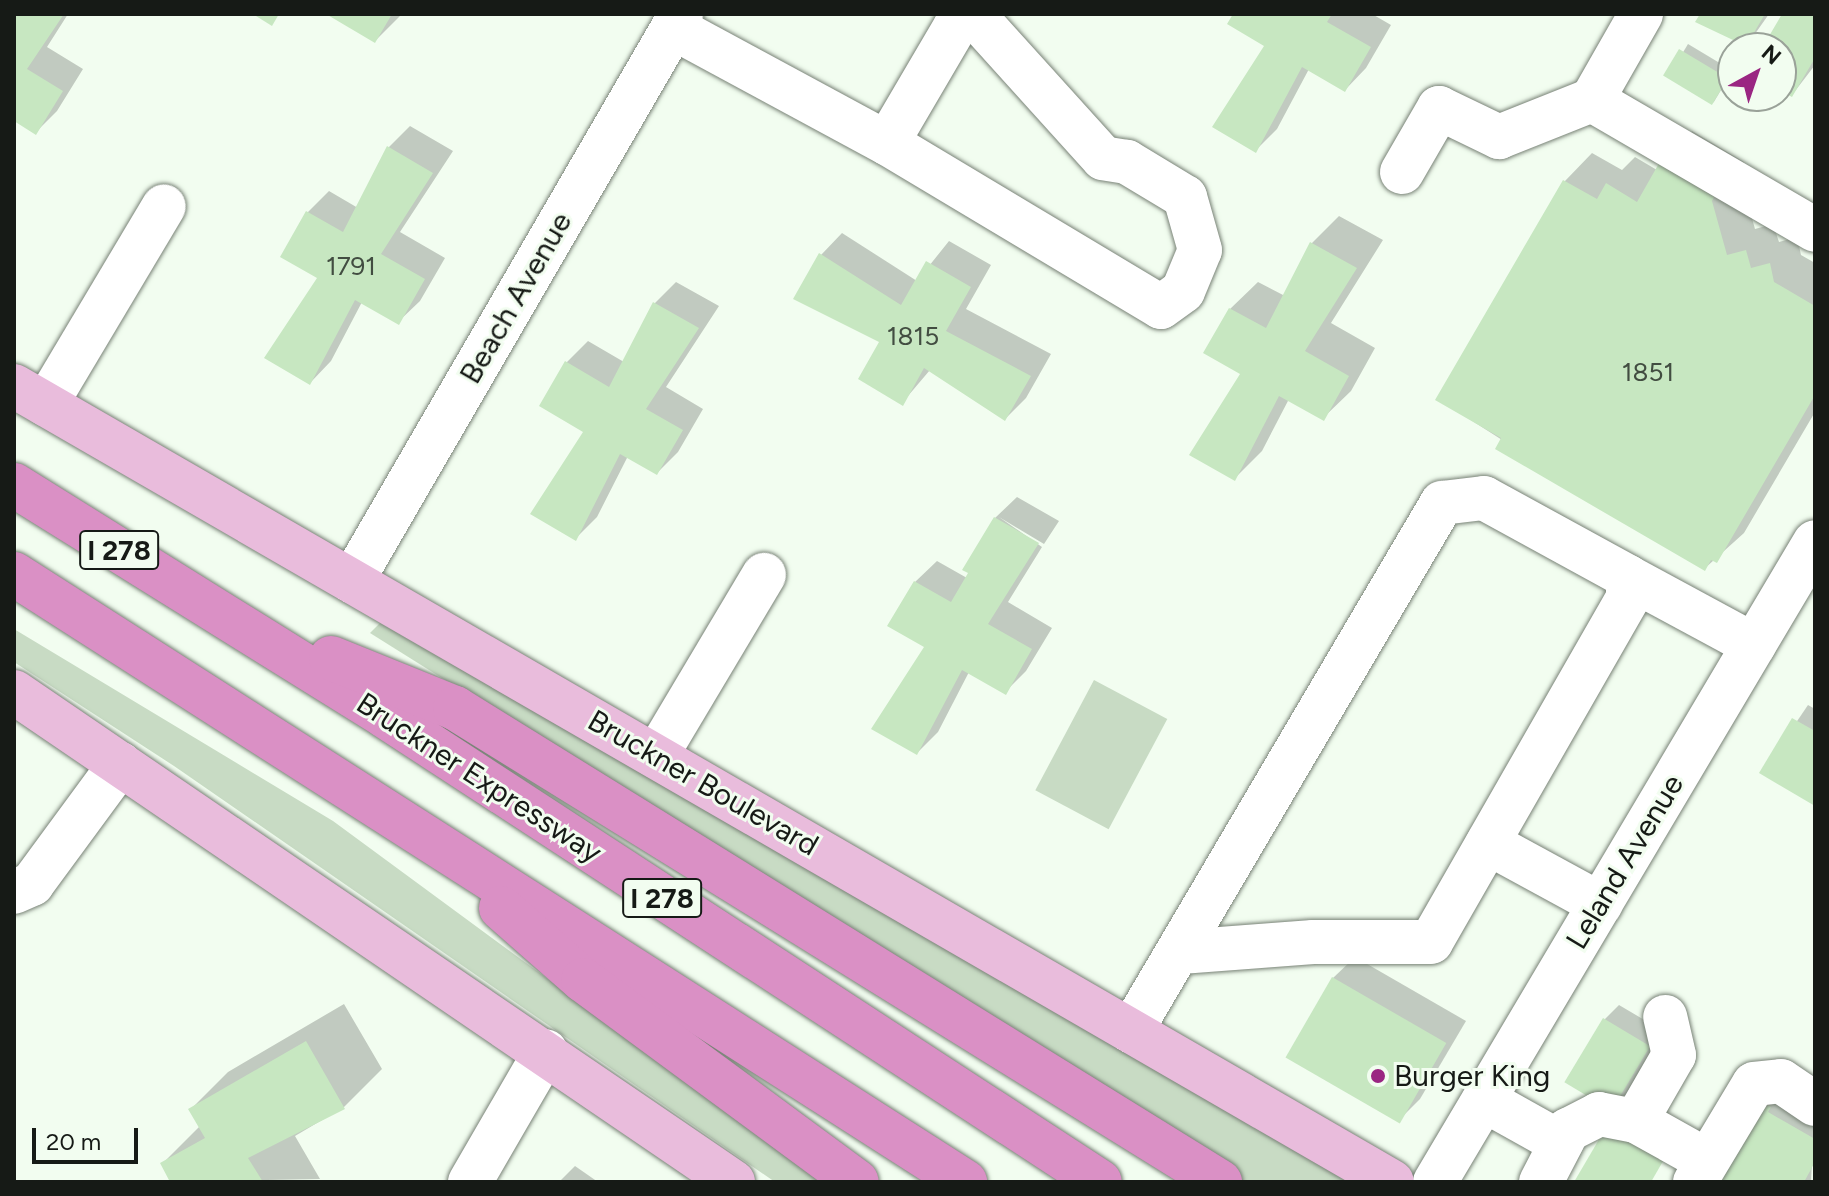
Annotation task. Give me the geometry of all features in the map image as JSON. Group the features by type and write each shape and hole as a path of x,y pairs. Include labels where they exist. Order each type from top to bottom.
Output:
{"highway":[{"name":"Bruckner Expressway","path":"14,485 224,614 1100,1182"},
{"name":"I 278","path":"14,574 391,811 965,1182"},
{"path":"224,614 455,708 1220,1182"},
{"path":"391,811 583,980 857,1182"}],"main road":[{"name":"Bruckner Boulevard","path":"30,395 1392,1182"},
{"path":"14,692 546,1051 733,1182"}],"street":[{"path":"678,21 1161,307 1183,291 1200,250 1185,197 1127,162 1103,158 972,14 955,27 887,143"},
{"path":"1402,172 1439,108 1499,137 1592,100 1641,14"},
{"name":"Beach Avenue","path":"352,581 678,21"},
{"path":"1592,100 1815,230"},
{"path":"30,395 164,206"},
{"path":"1131,1031 1442,503 1484,498 1754,645"},
{"name":"Leland Avenue","path":"1435,1182 1815,542"},
{"path":"656,756 764,575"},
{"path":"1180,952 1313,942 1431,942 1628,598 1628,577"},
{"path":"14,892 32,884 120,764"},
{"path":"1488,843 1600,904"},
{"path":"1636,1121 1674,1055 1665,1017"},
{"path":"470,1182 546,1051"},
{"path":"1541,1182 1568,1130 1589,1117 1608,1114 1636,1121 1692,1166 1754,1084 1781,1081 1815,1104"},
{"path":"1484,1100 1561,1143"}],"green space":[{"path":"380,623 1352,1182 1245,1182 370,633"},
{"path":"14,629 333,821 824,1182 775,1182 174,766 14,662"},
{"path":"1094,680 1167,719 1109,829 1035,790"}],"building":[{"path":"14,14 64,14 27,69 63,91 36,135 14,121"},
{"path":"253,14 279,14 272,26"},
{"path":"326,14 392,14 375,43"},
{"path":"1233,14 1332,14 1327,22 1371,47 1345,92 1302,67 1256,153 1212,127 1264,46 1227,24"},
{"path":"1700,14 1765,14 1754,32 1717,32 1695,22"},
{"path":"1782,14 1815,14 1815,58 1797,89 1797,32 1771,32"},
{"path":"1679,49 1717,72 1717,96 1712,105 1663,76"},
{"path":"387,146 433,173 381,254 425,279 399,325 355,300 310,385 264,358 317,278 280,257 306,211 343,232"},
{"path":"1662,158 1718,190 1712,201 1727,255 1746,250 1751,268 1770,263 1774,282 1815,306 1815,395 1717,563 1711,560 1705,571 1495,449 1501,438 1435,400 1563,180 1597,199 1606,183 1637,202"},
{"path":"1310,242 1357,268 1305,351 1349,376 1324,421 1279,396 1235,481 1189,455 1240,374 1203,353 1229,308 1266,328"},
{"path":"819,253 901,305 926,261 971,287 946,331 1031,376 1005,421 924,368 903,406 858,379 879,342 793,299"},
{"path":"653,302 699,328 646,409 683,430 657,475 620,454 576,541 530,514 583,432 539,406 565,361 609,387"},
{"path":"994,517 1039,543 988,624 1032,649 1006,695 962,670 917,755 871,729 924,647 887,626 914,581 951,602 968,573 962,570"},
{"path":"1792,718 1815,731 1815,806 1759,773"},
{"path":"1332,977 1446,1043 1400,1124 1286,1058"},
{"path":"1603,1018 1650,1046 1612,1111 1564,1082"},
{"path":"306,1041 345,1109 248,1158 263,1182 170,1182 160,1163 205,1138 188,1109"},
{"path":"1750,1095 1771,1107 1768,1112 1815,1139 1815,1162 1804,1182 1700,1182"},
{"path":"1608,1124 1666,1156 1651,1182 1574,1182"}],"place":[{"name":"Burger King","path":"1378,1076"}]}
